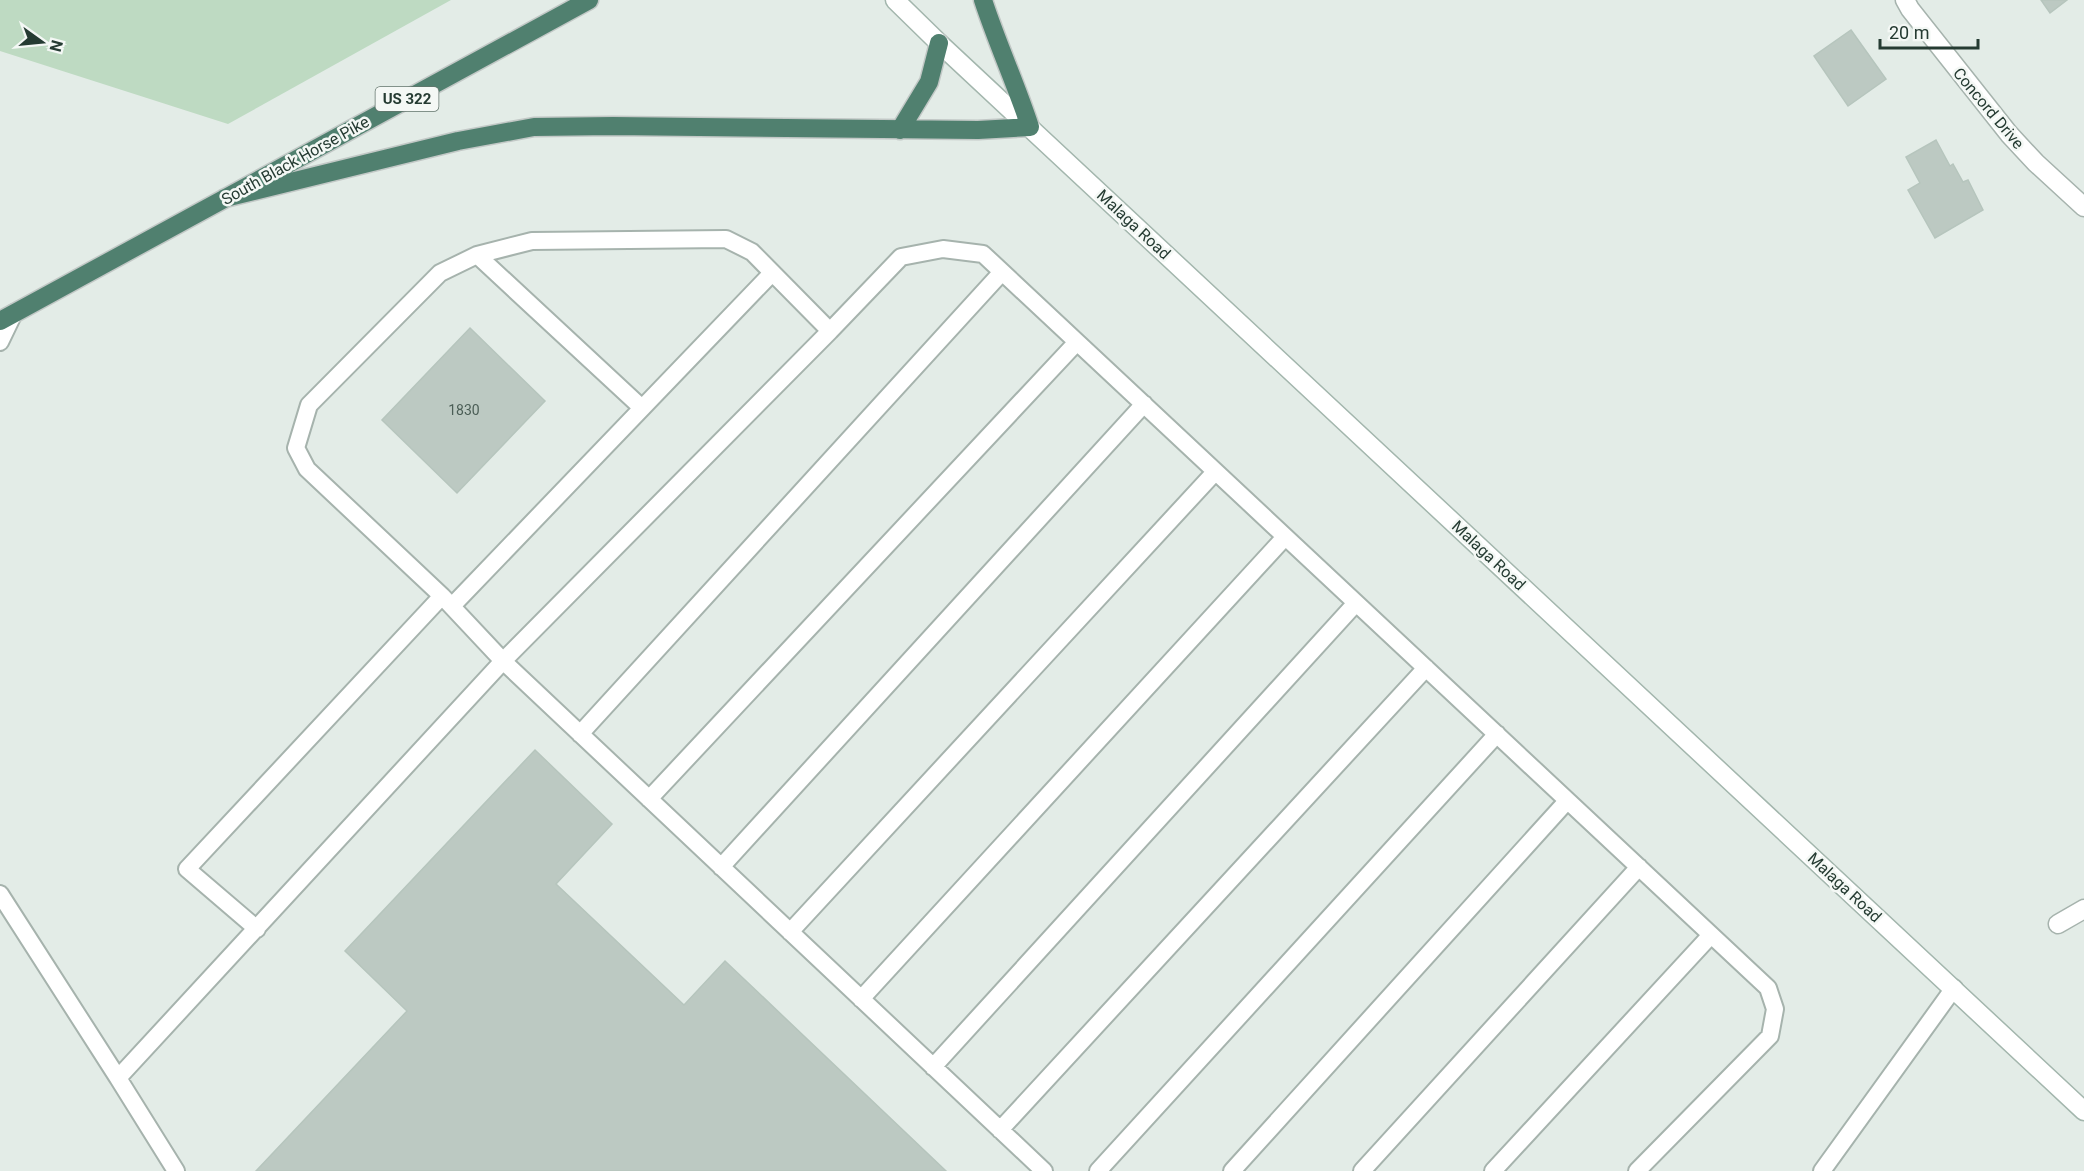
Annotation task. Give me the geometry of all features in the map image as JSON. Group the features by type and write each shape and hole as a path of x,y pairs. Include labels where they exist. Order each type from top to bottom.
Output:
{"highway":[{"name":"South Black Horse Pike","path":"7,317 589,0"},
{"path":"225,198 458,141 534,127 900,130 1030,127 1015,81 996,38 983,0"},
{"path":"900,130 928,81 939,44"}],"main road":[{"name":"Malaga Road","path":"895,0 939,44 2084,1111"},
{"name":"Concord Drive","path":"1905,0 2008,134 2084,207"},
{"path":"2058,924 2084,909"}],"lane":[{"path":"830,331 752,252 726,239 532,241 477,255 440,273 309,405 296,448 307,469 447,601 503,662 1044,1171"},
{"path":"118,1078 503,662 901,257 943,249 983,254 1768,988 1775,1009 1770,1036 1637,1171"},
{"path":"477,255 642,408"},
{"path":"257,929 187,869 447,601 642,408 772,273"},
{"path":"580,734 1002,273"},
{"path":"0,342 7,317"},
{"path":"649,799 1077,342"},
{"path":"721,867 1144,404"},
{"path":"790,932 1215,472"},
{"path":"861,999 1285,537"},
{"path":"933,1066 1356,603"},
{"path":"1000,1130 1426,668"},
{"path":"1098,1171 1497,734"},
{"path":"1232,1171 1568,801"},
{"path":"1362,1171 1639,867"},
{"path":"0,894 176,1171"},
{"path":"1494,1171 1712,935"},
{"path":"1822,1171 1954,988"}],"green space":[{"path":"0,0 451,0 228,124 0,51"}],"building":[{"path":"2041,0 2067,0 2050,13"},
{"path":"1851,30 1886,79 1848,106 1814,56"},
{"path":"1936,140 1950,166 1953,164 1963,182 1968,180 1983,210 1935,238 1908,190 1920,183 1906,157"},
{"path":"470,328 545,401 457,493 382,420"},
{"path":"535,750 612,824 556,884 684,1005 725,961 946,1171 256,1171 407,1011 345,951"}]}
